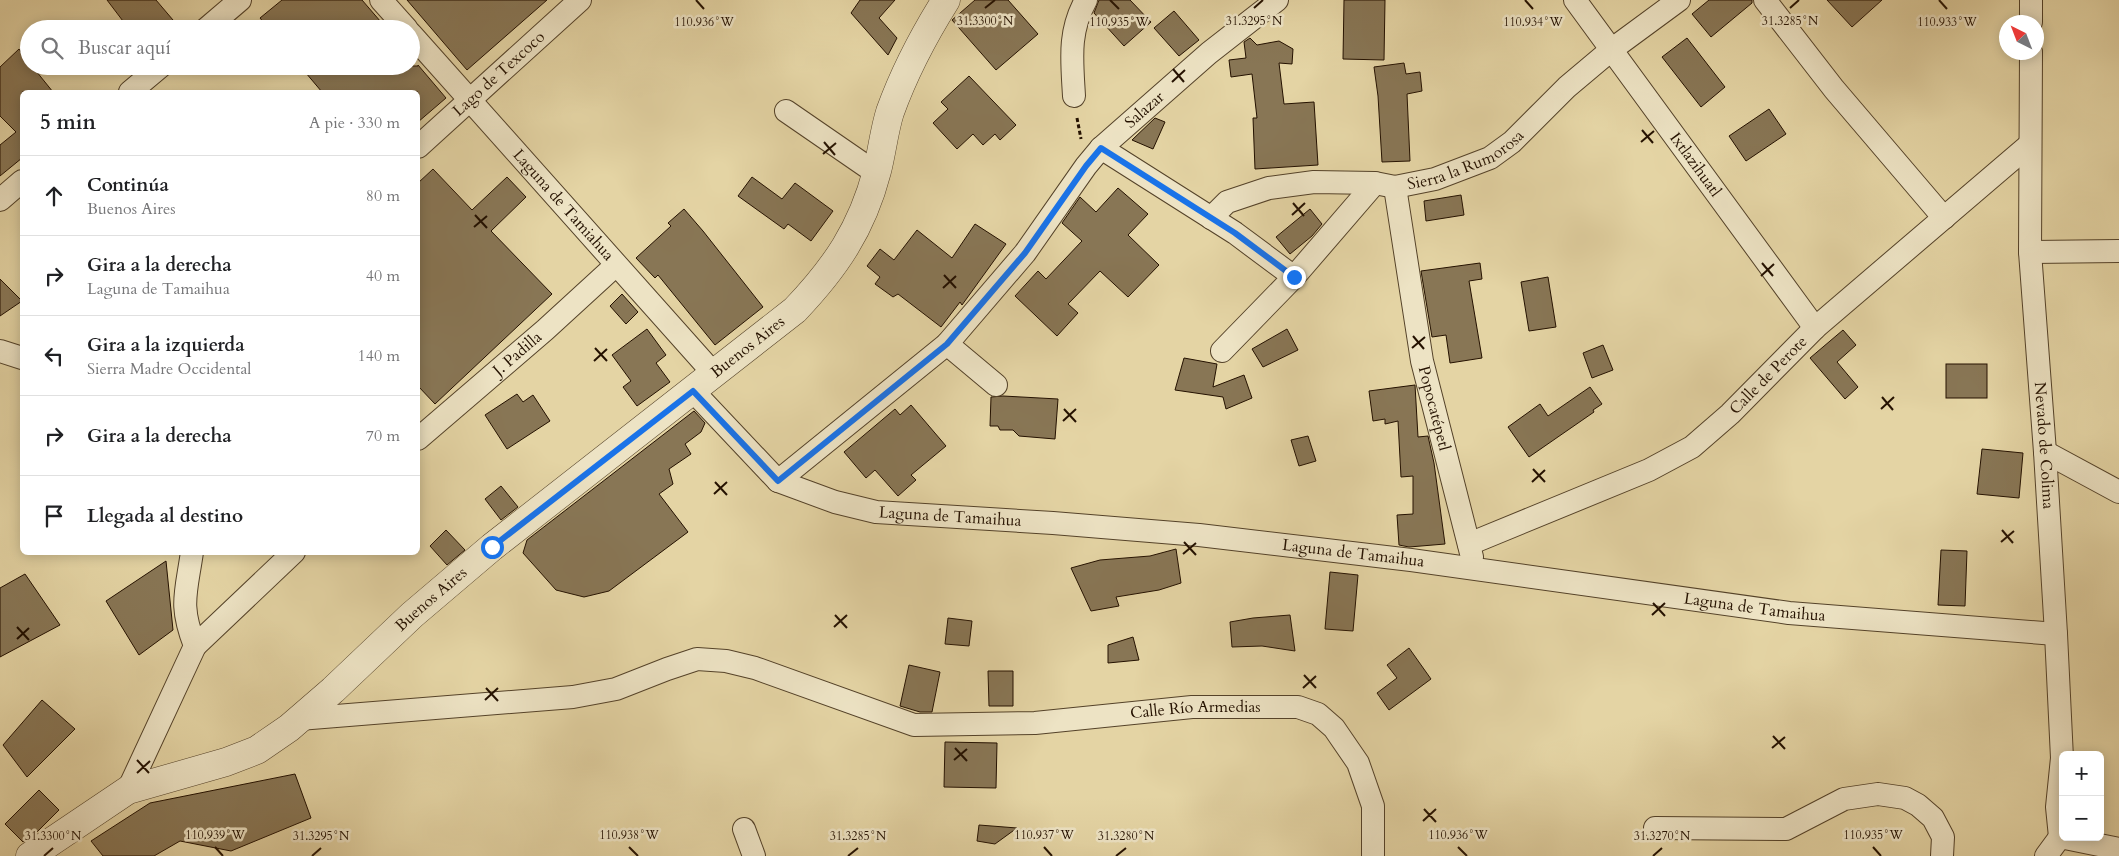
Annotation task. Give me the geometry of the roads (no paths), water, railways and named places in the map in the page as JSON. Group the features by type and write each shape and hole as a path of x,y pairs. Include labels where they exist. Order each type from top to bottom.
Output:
{"street":[{"path":"217,20 240,0"},
{"path":"381,0 399,20"},
{"name":"Lago de Texcoco","path":"420,145 580,0"},
{"name":"Buenos Aires","path":"30,856 128,790 218,765 250,753 281,733 333,690 412,615 492,547 715,375 795,310 836,263 855,232 876,173 890,114 900,87 946,0"},
{"path":"1074,96 1073,35 1078,15 1086,0"},
{"name":"Salazar","path":"778,481 947,344 1025,253 1086,166 1101,148 1209,53 1277,0"},
{"name":"Ixtlazihuatl","path":"1575,0 1815,328"},
{"name":"Sierra la Rumorosa","path":"1211,218 1227,202 1269,188 1314,182 1385,185 1435,179 1490,158 1512,142 1567,87 1611,50 1679,0"},
{"path":"1764,0 1834,89 1944,218"},
{"path":"2031,0 2031,15"},
{"name":"Laguna de Tamiahua","path":"420,44 715,375"},
{"name":"Nevado de Colima","path":"2030,60 2030,252 2056,634 2062,758 2057,807 2059,827"},
{"path":"132,90 150,75"},
{"path":"786,111 876,173"},
{"name":"Calle de Perote","path":"1468,544 1649,470 1692,447 1730,414 1815,328 2029,144"},
{"path":"1101,148 1211,218 1294,277"},
{"path":"0,200 20,183"},
{"path":"1222,351 1385,185"},
{"name":"Popocatépetl","path":"1385,185 1422,360 1475,570"},
{"path":"2030,252 2119,251"},
{"name":"J. Padilla","path":"420,437 616,265"},
{"path":"947,344 996,385"},
{"path":"0,351 20,357"},
{"name":"Laguna de Tamaihua","path":"693,391 778,481 834,502 876,512 1053,523 1198,535 1411,560 1789,614 2056,634"},
{"path":"2045,452 2119,492"},
{"path":"191,555 185,588 184,611 195,646"},
{"path":"128,790 195,646 291,555"},
{"name":"Calle Río Armedias","path":"299,719 573,697 616,689 667,669 697,660 726,661 754,668 914,726 1035,723 1192,707 1298,707 1318,714 1334,728 1358,764 1373,806 1373,856"},
{"path":"1654,828 1786,829 1844,799 1878,794 1905,798 1918,805 1933,818 1943,836 1942,856"},
{"path":"744,829 754,856"},
{"path":"2046,856 2059,838"},
{"path":"2080,841 2119,849"}]}
